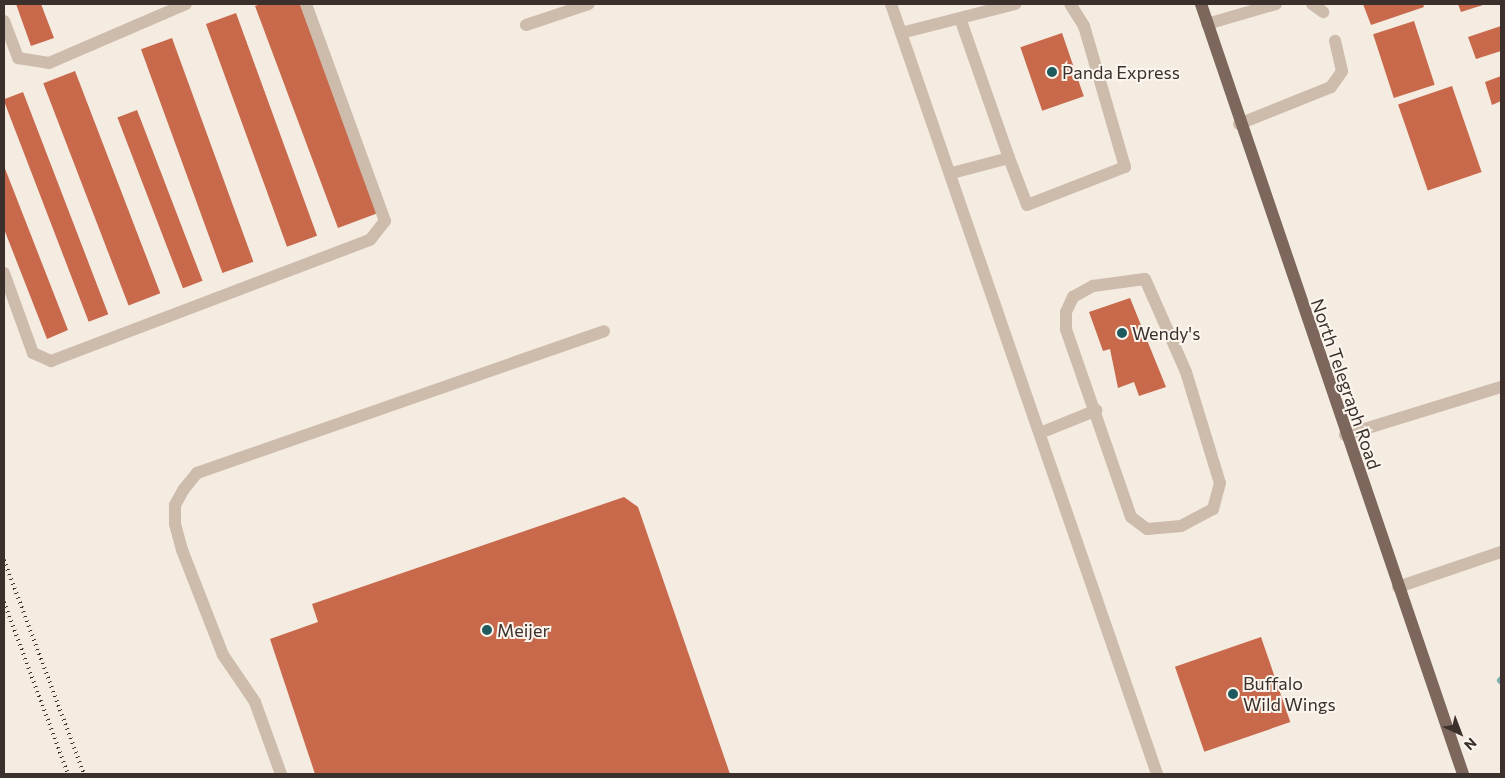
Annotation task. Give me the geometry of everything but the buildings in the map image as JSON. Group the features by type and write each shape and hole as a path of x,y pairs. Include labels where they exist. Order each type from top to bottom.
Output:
{"main road":[{"name":"North Telegraph Road","path":"1201,4 1239,124 1462,774"}],"lane":[{"path":"4,21 18,58 50,62 186,4"},
{"path":"4,273 33,352 51,361 370,240 385,221 306,4"},
{"path":"526,25 589,4"},
{"path":"891,4 952,173 1157,774"},
{"path":"901,33 960,21 1015,4"},
{"path":"960,21 1027,205 1125,167 1084,26 1070,4"},
{"path":"1207,24 1276,4"},
{"path":"1312,4 1323,12"},
{"path":"1239,124 1332,87 1342,70 1335,41"},
{"path":"952,173 1009,158"},
{"path":"1144,279 1157,298 1186,372 1220,483 1213,508 1181,526 1147,529 1131,517 1097,410 1066,329 1066,312 1073,297 1093,286 1144,279"},
{"path":"281,774 255,702 223,655 182,550 174,524 176,505 184,490 197,473 604,331"},
{"path":"1345,435 1501,387"},
{"path":"1040,433 1097,410"},
{"path":"1398,586 1501,552"}],"railway":[{"path":"4,560 84,774"},
{"path":"4,602 68,774"}],"place":[{"name":"Panda Express","path":"1052,72"},
{"name":"Wendy's","path":"1122,333"},
{"name":"Meijer","path":"487,630"},
{"name":"Buffalo Wild Wings","path":"1233,694"}]}
